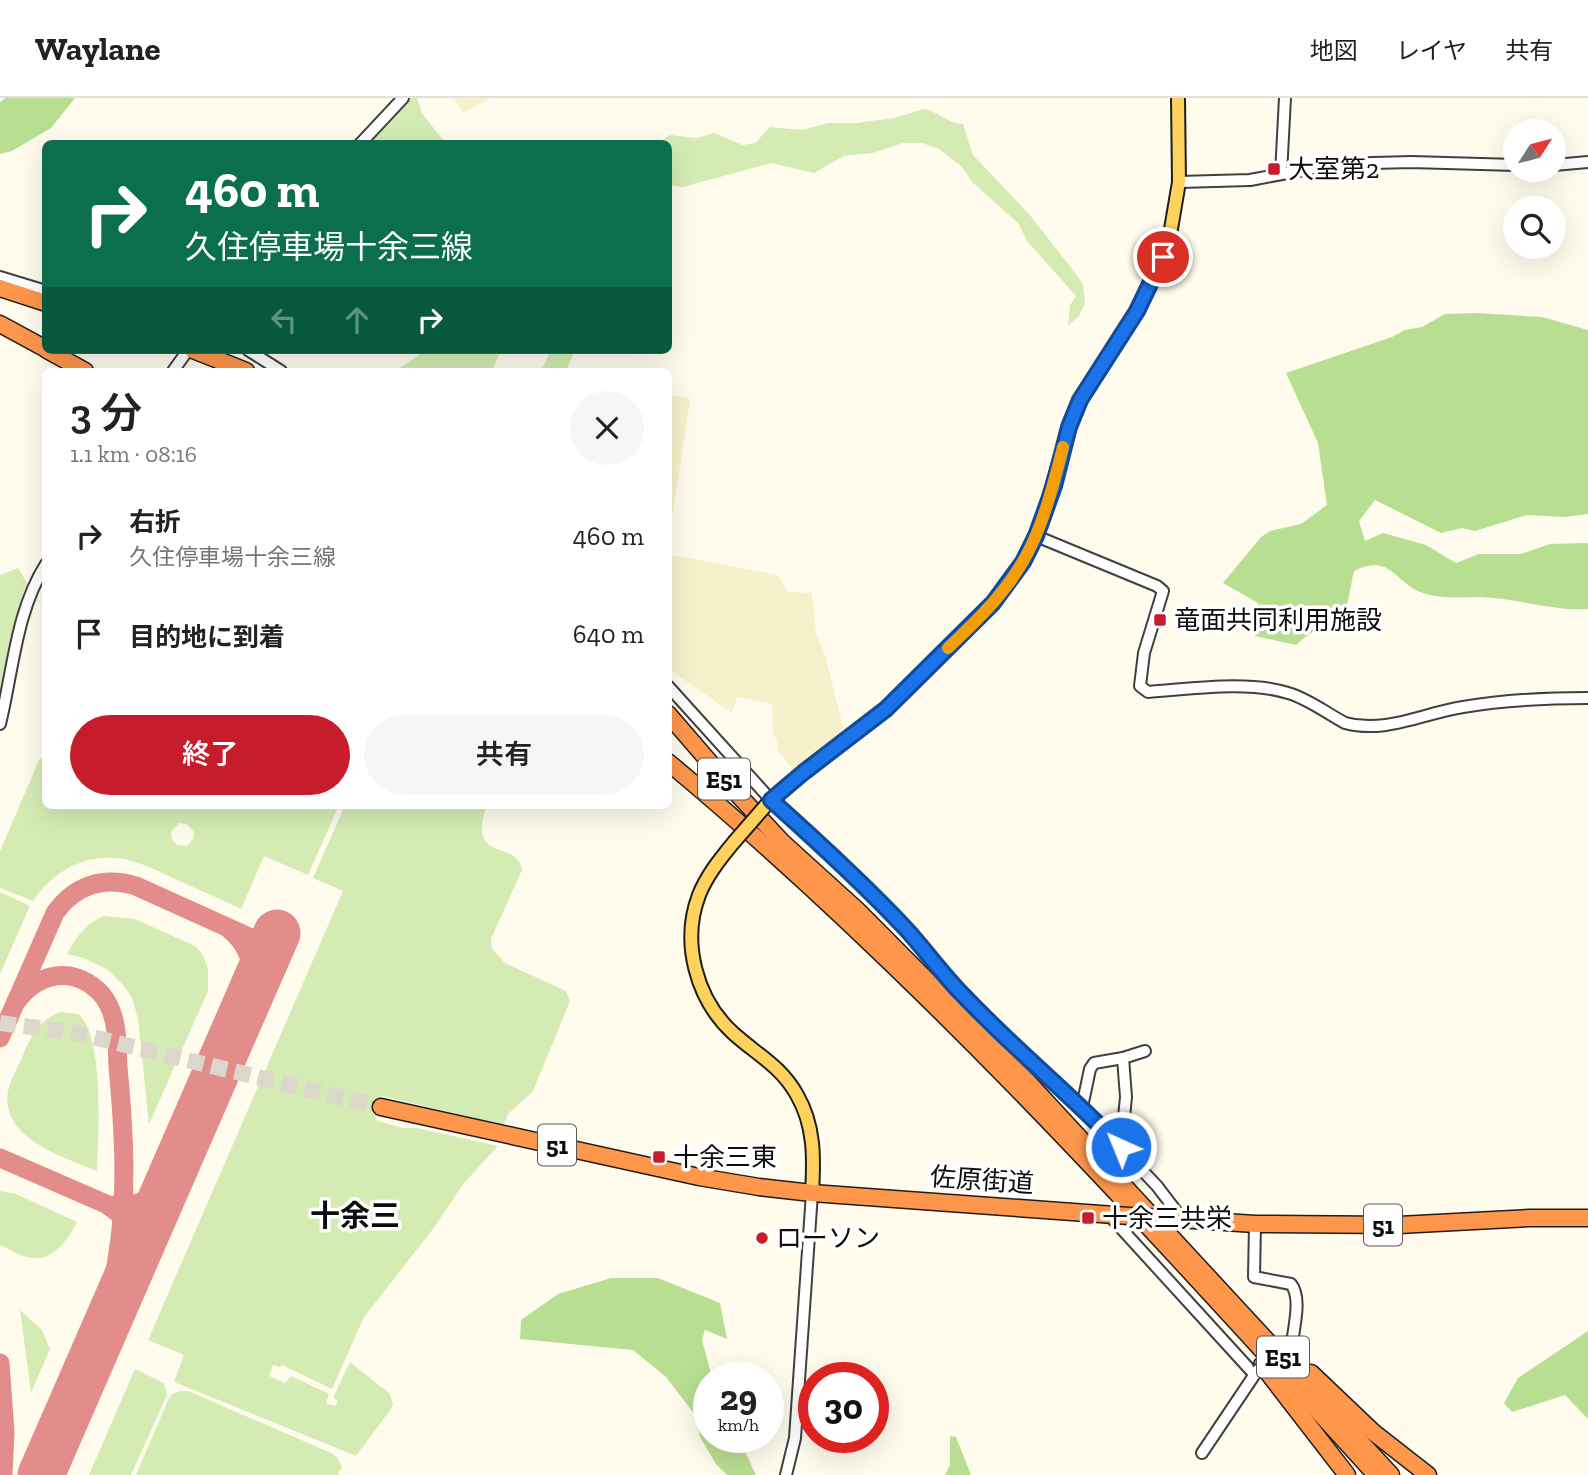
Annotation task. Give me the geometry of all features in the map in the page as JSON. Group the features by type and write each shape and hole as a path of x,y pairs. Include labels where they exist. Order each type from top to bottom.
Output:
{"highway":[{"path":"0,288 42,302"},
{"path":"0,324 42,348"},
{"path":"53,354 79,368"},
{"path":"201,354 238,368"},
{"name":"E51","path":"672,719 782,842 857,910 957,1010 1175,1239 1391,1475"},
{"name":"E51","path":"672,765 766,845 929,999 1017,1088 1376,1475"},
{"name":"佐原街道","path":"382,1107 721,1181 812,1193 1255,1224 1399,1225 1529,1218 1588,1218"},
{"path":"1175,1239 1373,1432 1428,1475"},
{"path":"1187,1270 1347,1475"}],"main road":[{"path":"812,1193 813,1143 809,1121 801,1102 787,1078 726,1026 709,1002 697,972 692,952 692,930 698,898 711,870 770,802 804,772 886,709 999,596 1023,562 1036,536 1054,486 1069,427 1080,400 1137,311 1163,257 1179,182 1178,98"}],"street":[{"path":"364,140 403,98"},
{"path":"1281,174 1285,98"},
{"path":"1566,164 1588,162"},
{"path":"1179,182 1250,180 1353,163 1503,165"},
{"path":"0,277 42,290"},
{"path":"175,368 187,354"},
{"path":"254,354 276,368"},
{"path":"1036,536 1157,586 1163,591 1144,653 1140,686 1148,692 1233,687 1267,689 1289,693 1345,723 1365,726 1401,723 1461,707 1549,698 1588,698"},
{"path":"0,724 24,612 42,571"},
{"path":"672,691 770,802 906,930 961,993 1121,1147 1181,1219"},
{"path":"1082,1107 1091,1066 1145,1051"},
{"path":"1121,1147 1126,1097 1123,1058"},
{"path":"786,1475 795,1438 812,1193"},
{"path":"1111,1214 1255,1372"},
{"path":"1202,1453 1240,1399 1255,1372 1293,1336 1295,1289 1291,1284 1254,1277 1255,1224"}],"shaded area":[{"path":"454,98 491,98 463,113"},
{"path":"672,395 688,398 690,401 672,517"},
{"path":"674,555 778,575 788,592 812,593 816,633 825,655 845,735 796,772 778,752 777,740 773,735 772,704 737,697 732,713 672,671"}],"green space":[{"path":"6,98 75,98 51,128 12,151 0,154 0,102"},
{"path":"411,98 417,98 422,113 443,140 372,140"},
{"path":"924,109 963,124 973,155 1029,214 1083,285 1085,304 1079,316 1068,326 1070,305 1076,296 1027,241 1018,223 972,182 961,166 939,149 922,143 903,143 873,153 844,156 814,173 771,163 683,187 672,185 672,140 663,140 669,135 697,138 714,133 743,145 755,143 770,127 802,130 828,123 856,123 894,118"},
{"path":"1445,314 1542,317 1588,330 1588,514 1564,517 1527,515 1475,531 1462,528 1441,533 1375,500 1359,521 1365,541 1383,533 1426,545 1456,563 1479,554 1521,554 1550,544 1588,543 1588,609 1561,608 1493,598 1433,596 1416,590 1393,572 1377,565 1354,571 1344,619 1318,629 1296,645 1255,636 1258,603 1223,583 1261,537 1270,531 1301,524 1327,505 1318,443 1286,373 1392,337 1405,330 1422,327"},
{"path":"421,354 499,354 493,368 400,368"},
{"path":"549,354 573,354 567,368 542,368"},
{"path":"18,568 27,583 21,599 0,707 0,575"},
{"path":"40,758 42,809 337,809 308,875 264,856 241,909 149,867 117,858 76,864 52,879 33,901 0,888 0,851","holes":["179,823 187,824 194,832 193,839 187,846 177,845 172,839 171,832"]},
{"path":"343,809 486,809 482,824 483,836 495,848 518,860 522,870 491,939 492,949 505,963 566,991 570,1001 533,1091 508,1114 504,1125 382,1096 375,1120 402,1128 417,1128 498,1146 464,1183 433,1229 364,1317 332,1389 282,1365 273,1365 269,1376 285,1383 291,1376 329,1394 326,1403 335,1406 338,1401 333,1398 350,1362 390,1394 393,1405 391,1409 356,1456 174,1382 184,1355 148,1340 343,891 313,878"},
{"path":"0,892 30,906 0,974"},
{"path":"104,916 135,919 195,946 203,955 208,969 208,991 149,1124 138,1019 132,998 108,970 84,958 67,954 82,932 92,922"},
{"path":"61,1012 79,1014 93,1045 99,1112 97,1171 37,1144 14,1122 8,1108 9,1086 29,1041 42,1023"},
{"path":"0,1191 16,1194 77,1222 53,1253 39,1258 19,1255 0,1245"},
{"path":"611,1278 658,1278 720,1303 727,1339 705,1330 702,1340 708,1362 693,1362 693,1412 666,1377 633,1350 520,1339 521,1320 558,1294"},
{"path":"20,1310 42,1330 50,1349 31,1393"},
{"path":"1588,1331 1588,1419 1565,1395 1512,1412 1504,1403 1518,1378"},
{"path":"135,1369 164,1383 167,1395 131,1475 89,1475"},
{"path":"188,1391 331,1453 337,1457 342,1467 338,1475 136,1475 168,1400 172,1394"},
{"path":"950,1436 956,1437 971,1475 945,1475 950,1465"},
{"path":"709,1453 746,1453 756,1475 727,1475"}],"taxiway":[{"path":"0,1038 55,913 71,896 91,885 112,882 136,886 271,947"},
{"path":"230,930 242,943 252,966 251,993"},
{"path":"16,1002 27,990 46,978 76,977 101,994 111,1011 115,1027 123,1139 123,1211 111,1288 86,1373"},
{"path":"0,1158 106,1204 122,1216 132,1233 135,1252 133,1265 117,1301"},
{"path":"114,1205 144,1201 168,1183"},
{"path":"0,1363 5,1432 3,1475"}],"runway":[{"path":"41,1475 277,933"}],"tunnel":[{"path":"0,1023 76,1033 381,1107"}],"slow traffic":[{"path":"948,648 993,603 1023,562 1043,519 1063,447"}],"place":[{"name":"大室第2","path":"1274,169"},
{"name":"竜面共同利用施設","path":"1160,620"},
{"name":"十余三東","path":"659,1157"},
{"name":"十余三共栄","path":"1088,1218"},
{"name":"ローソン","path":"762,1238"}],"district":[{"name":"十余三","path":"355,1216"}],"route":[{"path":"1121,1147 961,993 906,930 834,857 771,800 886,709 1007,586 1023,562 1043,519 1062,449 1080,400 1137,311 1163,257"}]}
